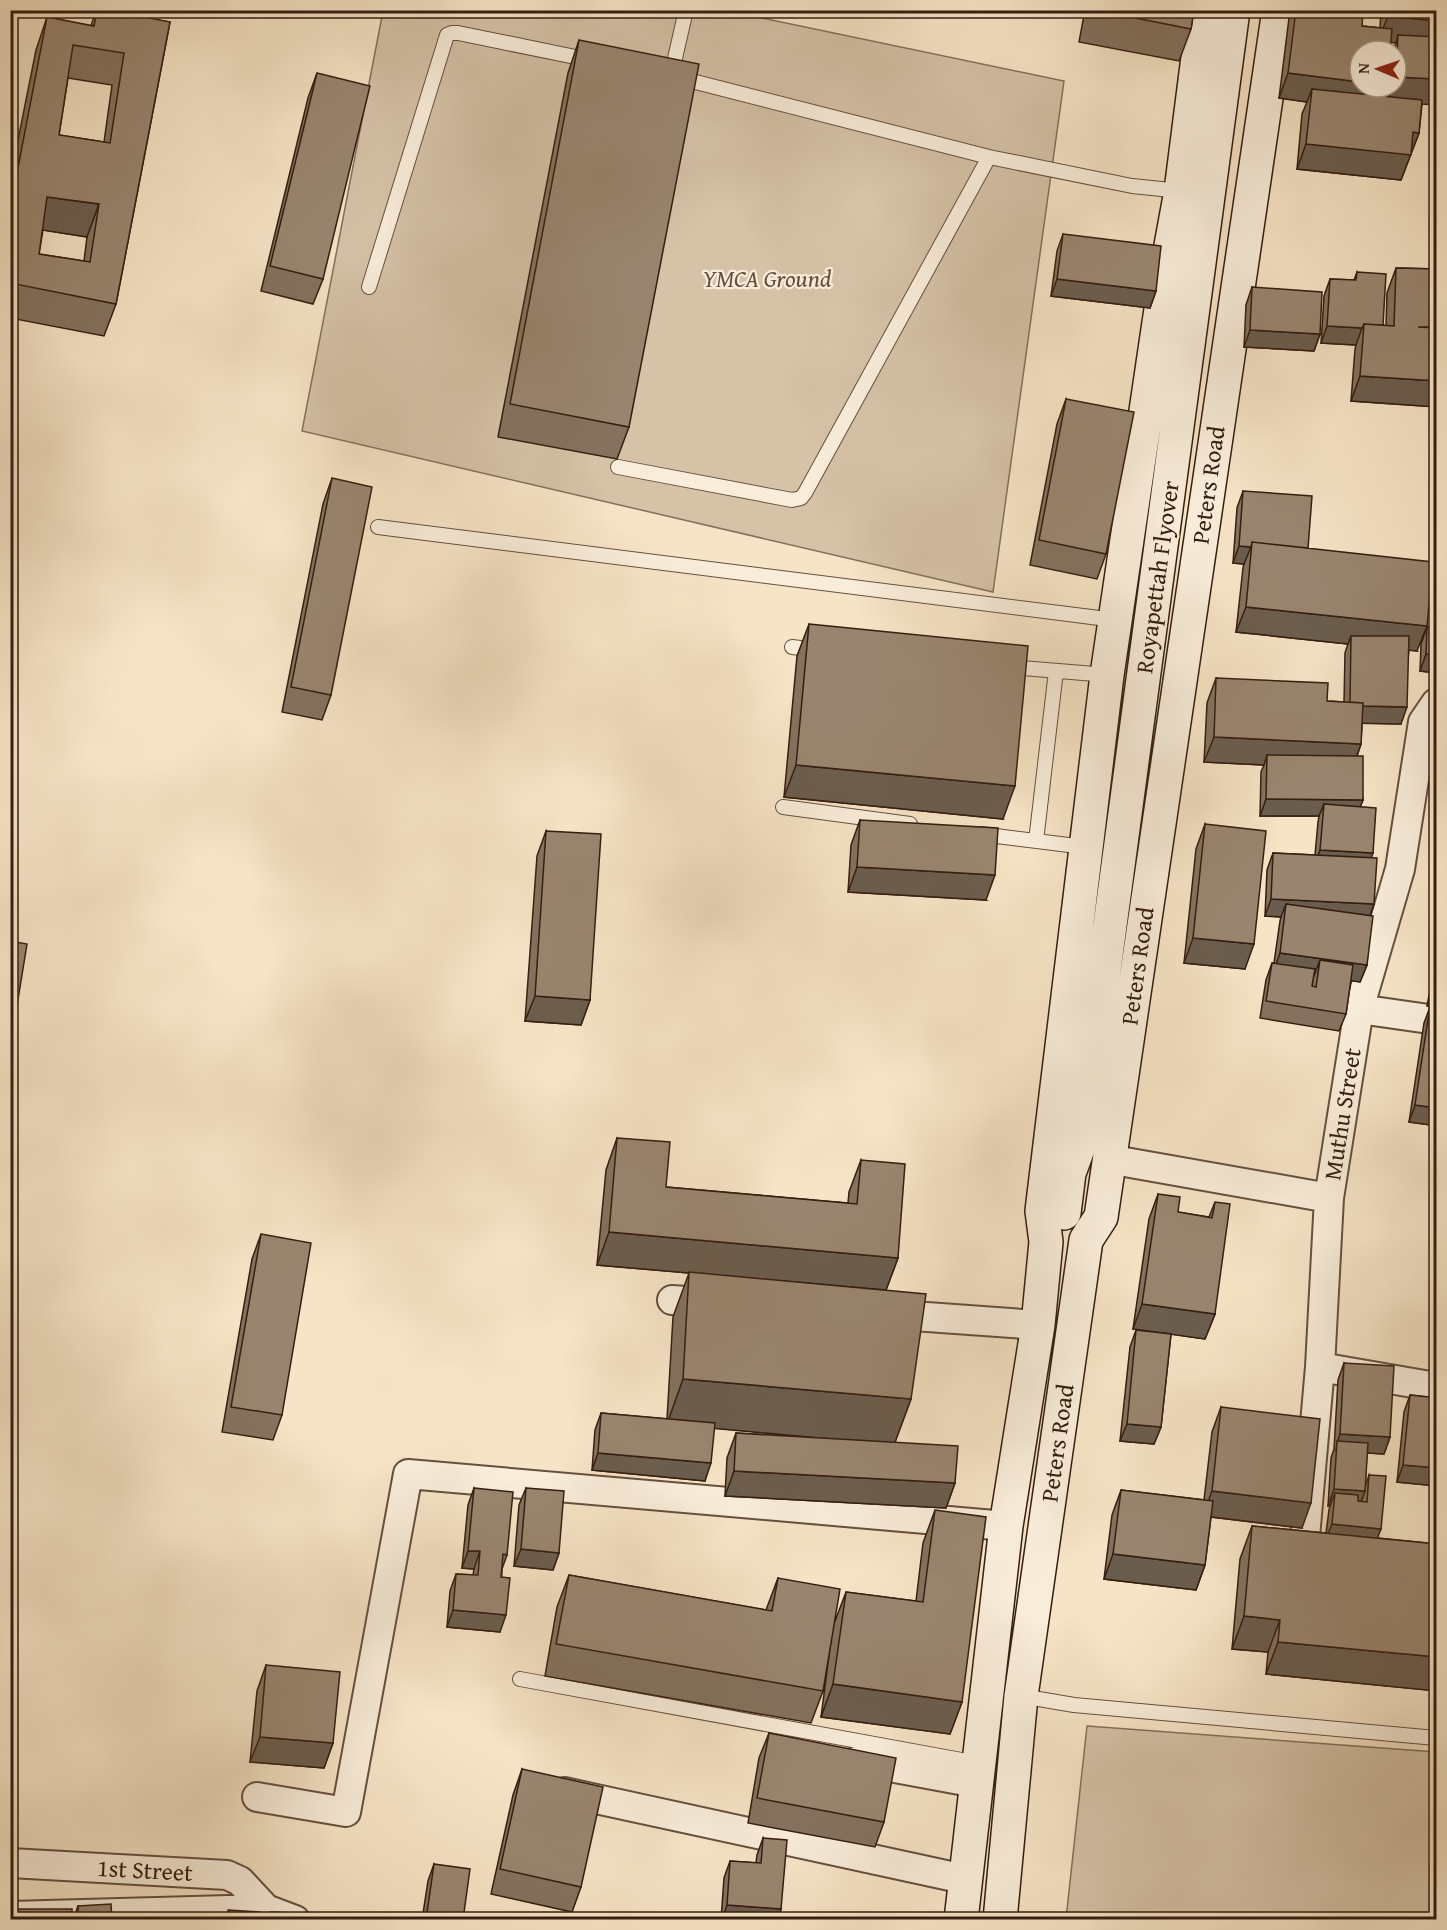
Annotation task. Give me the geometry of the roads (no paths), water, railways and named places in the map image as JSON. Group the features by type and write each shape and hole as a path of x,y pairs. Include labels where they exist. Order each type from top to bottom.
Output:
{"main road":[{"name":"Peters Road","path":"960,1920 1006,1526 1038,1325 1046,1242 1042,1211 1107,675 1168,262 1181,191 1203,10"},
{"name":"Royapettah Flyover","path":"1046,1242 1063,1222 1069,1173 1080,1143 1233,10"},
{"name":"Peters Road","path":"1000,1920 1021,1696 1086,1240 1101,1217 1279,10"},
{"name":"Royapettah Flyover","path":"1080,1143 1086,1171 1080,1219 1086,1240"}],"street":[{"name":"Muthu Street","path":"1305,1537 1320,1367 1329,1198 1359,1009 1400,868 1423,722 1437,703"},
{"path":"1359,1009 1437,1020"},
{"path":"1108,1159 1329,1198"},
{"path":"672,1300 742,1305"},
{"path":"857,1312 1038,1325"},
{"path":"1320,1367 1437,1387"},
{"path":"257,1797 346,1812 408,1474 1006,1526"},
{"path":"766,1744 977,1773"},
{"path":"544,1788 964,1879"},
{"name":"1st Street","path":"10,1863 227,1875 240,1881 266,1909"},
{"path":"10,1916 266,1909 295,1920"}],"lane":[{"path":"686,10 665,75 989,157 1132,186 1181,191"},
{"path":"369,287 447,35 458,33 604,62"},
{"path":"618,467 792,500 801,498 989,157"},
{"path":"378,527 1115,620"},
{"path":"792,647 826,650"},
{"path":"999,666 1107,675"},
{"path":"1036,841 1056,671"},
{"path":"783,807 921,826"},
{"path":"967,832 1085,848"},
{"path":"519,1678 977,1773"},
{"path":"1021,1696 1074,1705 1437,1738"}],"park label":[{"name":"YMCA Ground","path":"767,278"}]}
